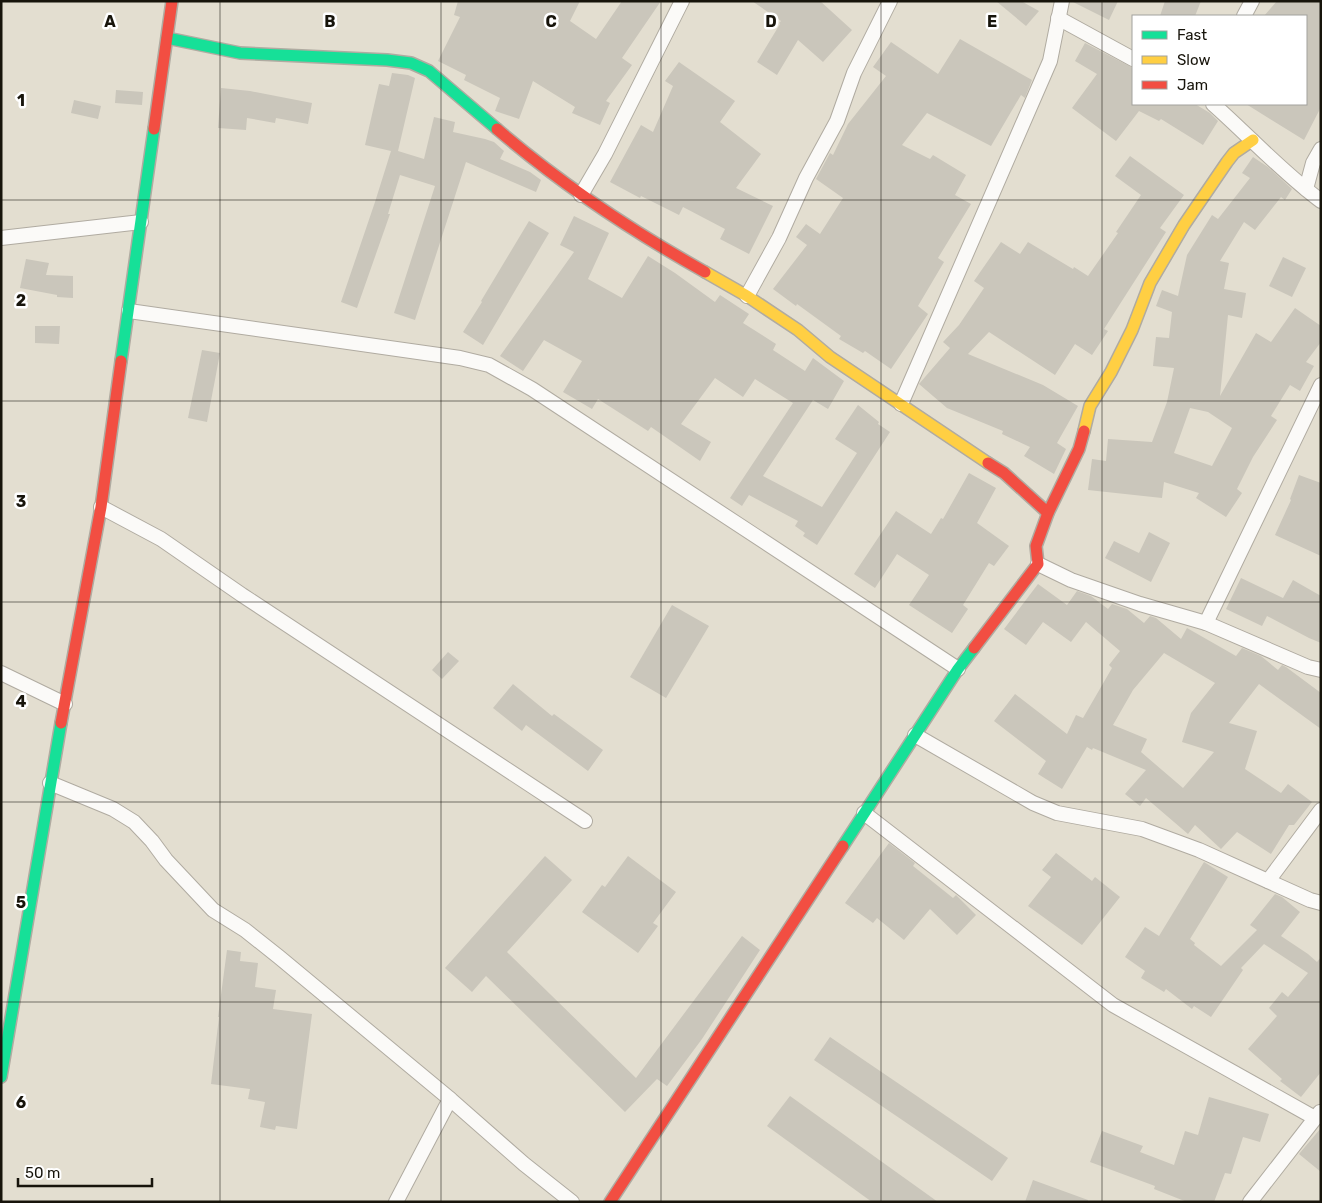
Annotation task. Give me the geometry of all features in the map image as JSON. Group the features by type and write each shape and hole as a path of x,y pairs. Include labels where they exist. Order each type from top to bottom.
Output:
{"street":[{"path":"1,1077 8,994 50,784 101,507 172,1"},
{"path":"581,195 605,154 682,1"},
{"path":"747,296 779,238 806,178 837,121 854,73 890,1"},
{"path":"1245,15 1252,1"},
{"path":"901,404 1047,69 1056,38 1059,7 1132,58"},
{"path":"166,38 240,53 388,60 411,63 428,71 521,150 581,195 689,263 747,296 798,330 830,357 1004,473 1048,513"},
{"path":"1214,105 1291,178 1321,201"},
{"path":"610,1202 958,669 1038,564 1036,546 1048,513 1079,449 1090,406 1111,372 1132,330 1150,283 1184,225 1227,162 1234,153 1253,140"},
{"path":"1306,189 1314,163 1321,149"},
{"path":"1291,178 1314,163"},
{"path":"1,238 141,222"},
{"path":"128,311 460,358 490,365 532,389 958,669"},
{"path":"1206,623 1321,385"},
{"path":"101,507 161,539 242,595 585,821"},
{"path":"1038,564 1071,580 1140,604 1206,623 1308,667 1321,670"},
{"path":"1,673 65,704"},
{"path":"915,735 1033,803 1057,813 1142,829 1199,850 1310,900 1321,903"},
{"path":"50,784 114,809 134,822 152,841 166,860 214,910 246,930 450,1099 524,1164 572,1202"},
{"path":"1268,881 1321,810"},
{"path":"864,812 1113,1005 1318,1115 1250,1202"},
{"path":"396,1202 450,1099"}],"building":[{"path":"458,1 580,1 570,21 596,39 622,1 661,1 622,58 632,65 606,101 610,103 600,125 572,113 575,107 533,81 519,119 495,111 500,98 464,80 466,75 438,61 460,17 454,15"},
{"path":"752,1 820,1 852,30 823,62 798,40 777,75 757,62 781,21"},
{"path":"996,1 1021,1 1039,11 1026,26"},
{"path":"1071,1 1118,1 1109,20"},
{"path":"1165,1 1201,1 1195,15 1160,15"},
{"path":"1277,1 1321,1 1321,107 1304,140 1248,105 1307,105 1307,15 1265,15"},
{"path":"960,39 1032,80 1025,98 1021,95 991,146 927,113 902,145 930,159 933,155 966,175 955,195 971,204 938,258 944,262 918,306 928,314 891,369 865,351 863,353 839,339 841,336 773,289 807,245 796,237 806,224 820,234 843,198 816,179 830,153 833,155 848,124 886,76 873,67 891,42 938,74"},
{"path":"1085,43 1132,67 1132,105 1197,105 1210,113 1218,121 1203,145 1161,119 1159,121 1139,111 1116,141 1072,108 1097,74 1075,61"},
{"path":"679,62 735,101 720,122 761,154 736,188 773,206 749,254 720,239 725,229 683,207 679,215 610,182 641,125 653,132 673,86 665,81"},
{"path":"392,73 415,78 398,151 424,159 434,117 455,122 453,132 494,142 504,151 500,159 530,172 541,180 536,192 466,162 415,320 394,313 435,186 400,175 388,214 390,214 357,308 341,302 391,151 365,145 379,84 389,86"},
{"path":"221,88 250,91 312,103 308,124 276,118 275,123 247,118 246,130 218,128"},
{"path":"116,90 143,92 142,105 115,103"},
{"path":"74,100 101,106 98,119 71,113"},
{"path":"1130,156 1184,195 1160,228 1166,232 1104,329 1108,331 1092,355 1075,344 1055,375 989,332 968,354 1043,385 1078,406 1057,443 1066,449 1054,474 1024,456 1030,447 1002,434 1003,431 947,408 919,384 950,348 943,342 959,325 984,288 974,281 1001,242 1020,254 1028,242 1088,276 1118,233 1116,232 1141,195 1115,176"},
{"path":"1253,157 1268,167 1292,189 1285,200 1281,197 1255,230 1244,222 1220,261 1229,263 1224,289 1246,293 1242,318 1228,315 1220,396 1256,333 1271,342 1295,308 1321,326 1321,342 1306,362 1314,366 1300,391 1290,385 1271,416 1277,420 1253,457 1237,489 1242,493 1226,517 1196,498 1199,493 1164,482 1162,498 1088,490 1092,459 1106,461 1108,439 1152,442 1167,402 1174,368 1153,366 1156,337 1169,338 1172,312 1156,306 1162,290 1178,296 1187,255 1212,215 1218,219 1250,178 1242,173","holes":["1190,408 1208,412 1232,428 1212,466 1174,453"]},
{"path":"574,216 609,233 588,279 622,298 648,256 715,302 720,295 749,314 743,323 776,344 773,350 805,371 813,358 844,381 828,409 813,400 763,476 822,507 857,453 835,439 858,405 879,422 878,424 890,432 817,545 803,536 805,533 795,526 798,521 749,495 742,506 730,498 793,403 755,379 743,397 715,378 681,424 711,442 700,461 651,427 648,431 598,399 592,409 563,392 582,361 544,340 523,371 500,356 574,252 560,245"},
{"path":"529,221 549,233 483,345 463,332"},
{"path":"1283,257 1306,268 1292,297 1269,286"},
{"path":"26,259 49,263 46,275 73,276 73,298 57,297 57,295 20,288"},
{"path":"35,326 60,326 59,344 35,343"},
{"path":"202,350 220,353 207,422 188,418"},
{"path":"969,473 996,488 977,523 1009,546 994,566 989,563 963,605 968,609 952,633 909,605 929,575 897,554 875,588 854,574 896,511 931,534 941,518 943,519"},
{"path":"1299,475 1321,483 1321,556 1275,535 1291,500"},
{"path":"1149,532 1170,543 1151,582 1105,558 1114,541 1139,553"},
{"path":"1241,578 1283,598 1293,580 1321,596 1321,643 1267,616 1262,626 1226,609"},
{"path":"1038,584 1067,605 1077,591 1091,596 1108,609 1112,604 1127,609 1144,623 1150,616 1156,618 1181,639 1187,628 1236,656 1242,648 1261,656 1278,670 1282,665 1286,667 1321,693 1321,729 1259,684 1229,723 1257,731 1245,769 1281,793 1288,784 1312,802 1294,825 1289,825 1271,854 1237,832 1221,849 1195,825 1188,834 1146,798 1140,806 1125,794 1146,770 1093,748 1092,750 1087,747 1062,789 1038,774 1046,761 994,721 1015,694 1067,734 1076,715 1083,718 1112,668 1109,665 1120,651 1086,622 1071,642 1043,622 1026,645 1004,629","holes":["1164,653 1215,683 1191,713 1182,742 1214,752 1183,788 1141,752 1147,739 1113,725 1133,690"]},
{"path":"672,605 709,626 666,698 630,677"},
{"path":"448,652 459,661 442,679 432,670"},
{"path":"513,684 552,716 554,714 603,750 588,771 526,725 522,731 493,708"},
{"path":"889,843 915,863 913,866 953,898 956,895 976,915 957,935 930,909 904,940 877,918 873,923 845,903"},
{"path":"1056,853 1092,881 1095,877 1120,897 1082,945 1028,906 1051,877 1042,870"},
{"path":"545,856 572,880 507,952 636,1078 742,936 760,950 702,1039 667,1086 657,1079 625,1112 486,976 472,992 445,968"},
{"path":"628,856 676,892 653,923 658,926 638,953 582,912 602,885 605,887"},
{"path":"1204,862 1228,877 1190,939 1195,943 1194,945 1221,966 1257,930 1250,925 1275,894 1282,897 1300,912 1281,936 1317,962 1321,957 1321,1072 1301,1097 1280,1081 1282,1079 1248,1049 1277,1016 1269,1008 1282,992 1288,997 1308,973 1264,944 1241,968 1243,970 1211,1017 1194,1006 1192,1009 1166,989 1164,992 1141,978 1145,971 1125,957 1145,927 1159,936"},
{"path":"227,950 241,952 240,961 258,963 255,987 276,990 273,1009 312,1014 297,1129 276,1126 275,1130 260,1127 265,1102 248,1099 250,1089 211,1084"},
{"path":"830,1037 1008,1158 992,1181 814,1060"},
{"path":"790,1096 938,1202 872,1202 767,1126"},
{"path":"1209,1097 1269,1114 1260,1142 1243,1137 1231,1174 1225,1173 1214,1202 1187,1202 1154,1189 1155,1186 1090,1162 1102,1131 1143,1146 1140,1152 1174,1165 1185,1131 1198,1135"},
{"path":"1321,1128 1321,1172 1299,1154"},
{"path":"1033,1180 1088,1200 1088,1202 1025,1202"}],"traffic: fast":[{"path":"167,38 240,53 387,60 411,63 429,71 497,129"},
{"path":"121,361 154,129"},
{"path":"843,846 958,669 974,648"},
{"path":"1,1077 61,723"}],"traffic: slow":[{"path":"1084,431 1090,406 1111,372 1132,330 1150,283 1184,225 1227,162 1234,153 1253,140"},
{"path":"705,272 747,296 798,330 830,357 988,463"}],"traffic: jam":[{"path":"154,129 172,1"},
{"path":"497,129 546,169 598,206 705,272"},
{"path":"61,723 101,507 121,361"},
{"path":"974,648 1038,564 1036,546 1048,513 1079,449 1084,431"},
{"path":"988,463 1004,473 1048,513"},
{"path":"610,1202 843,846"}]}
